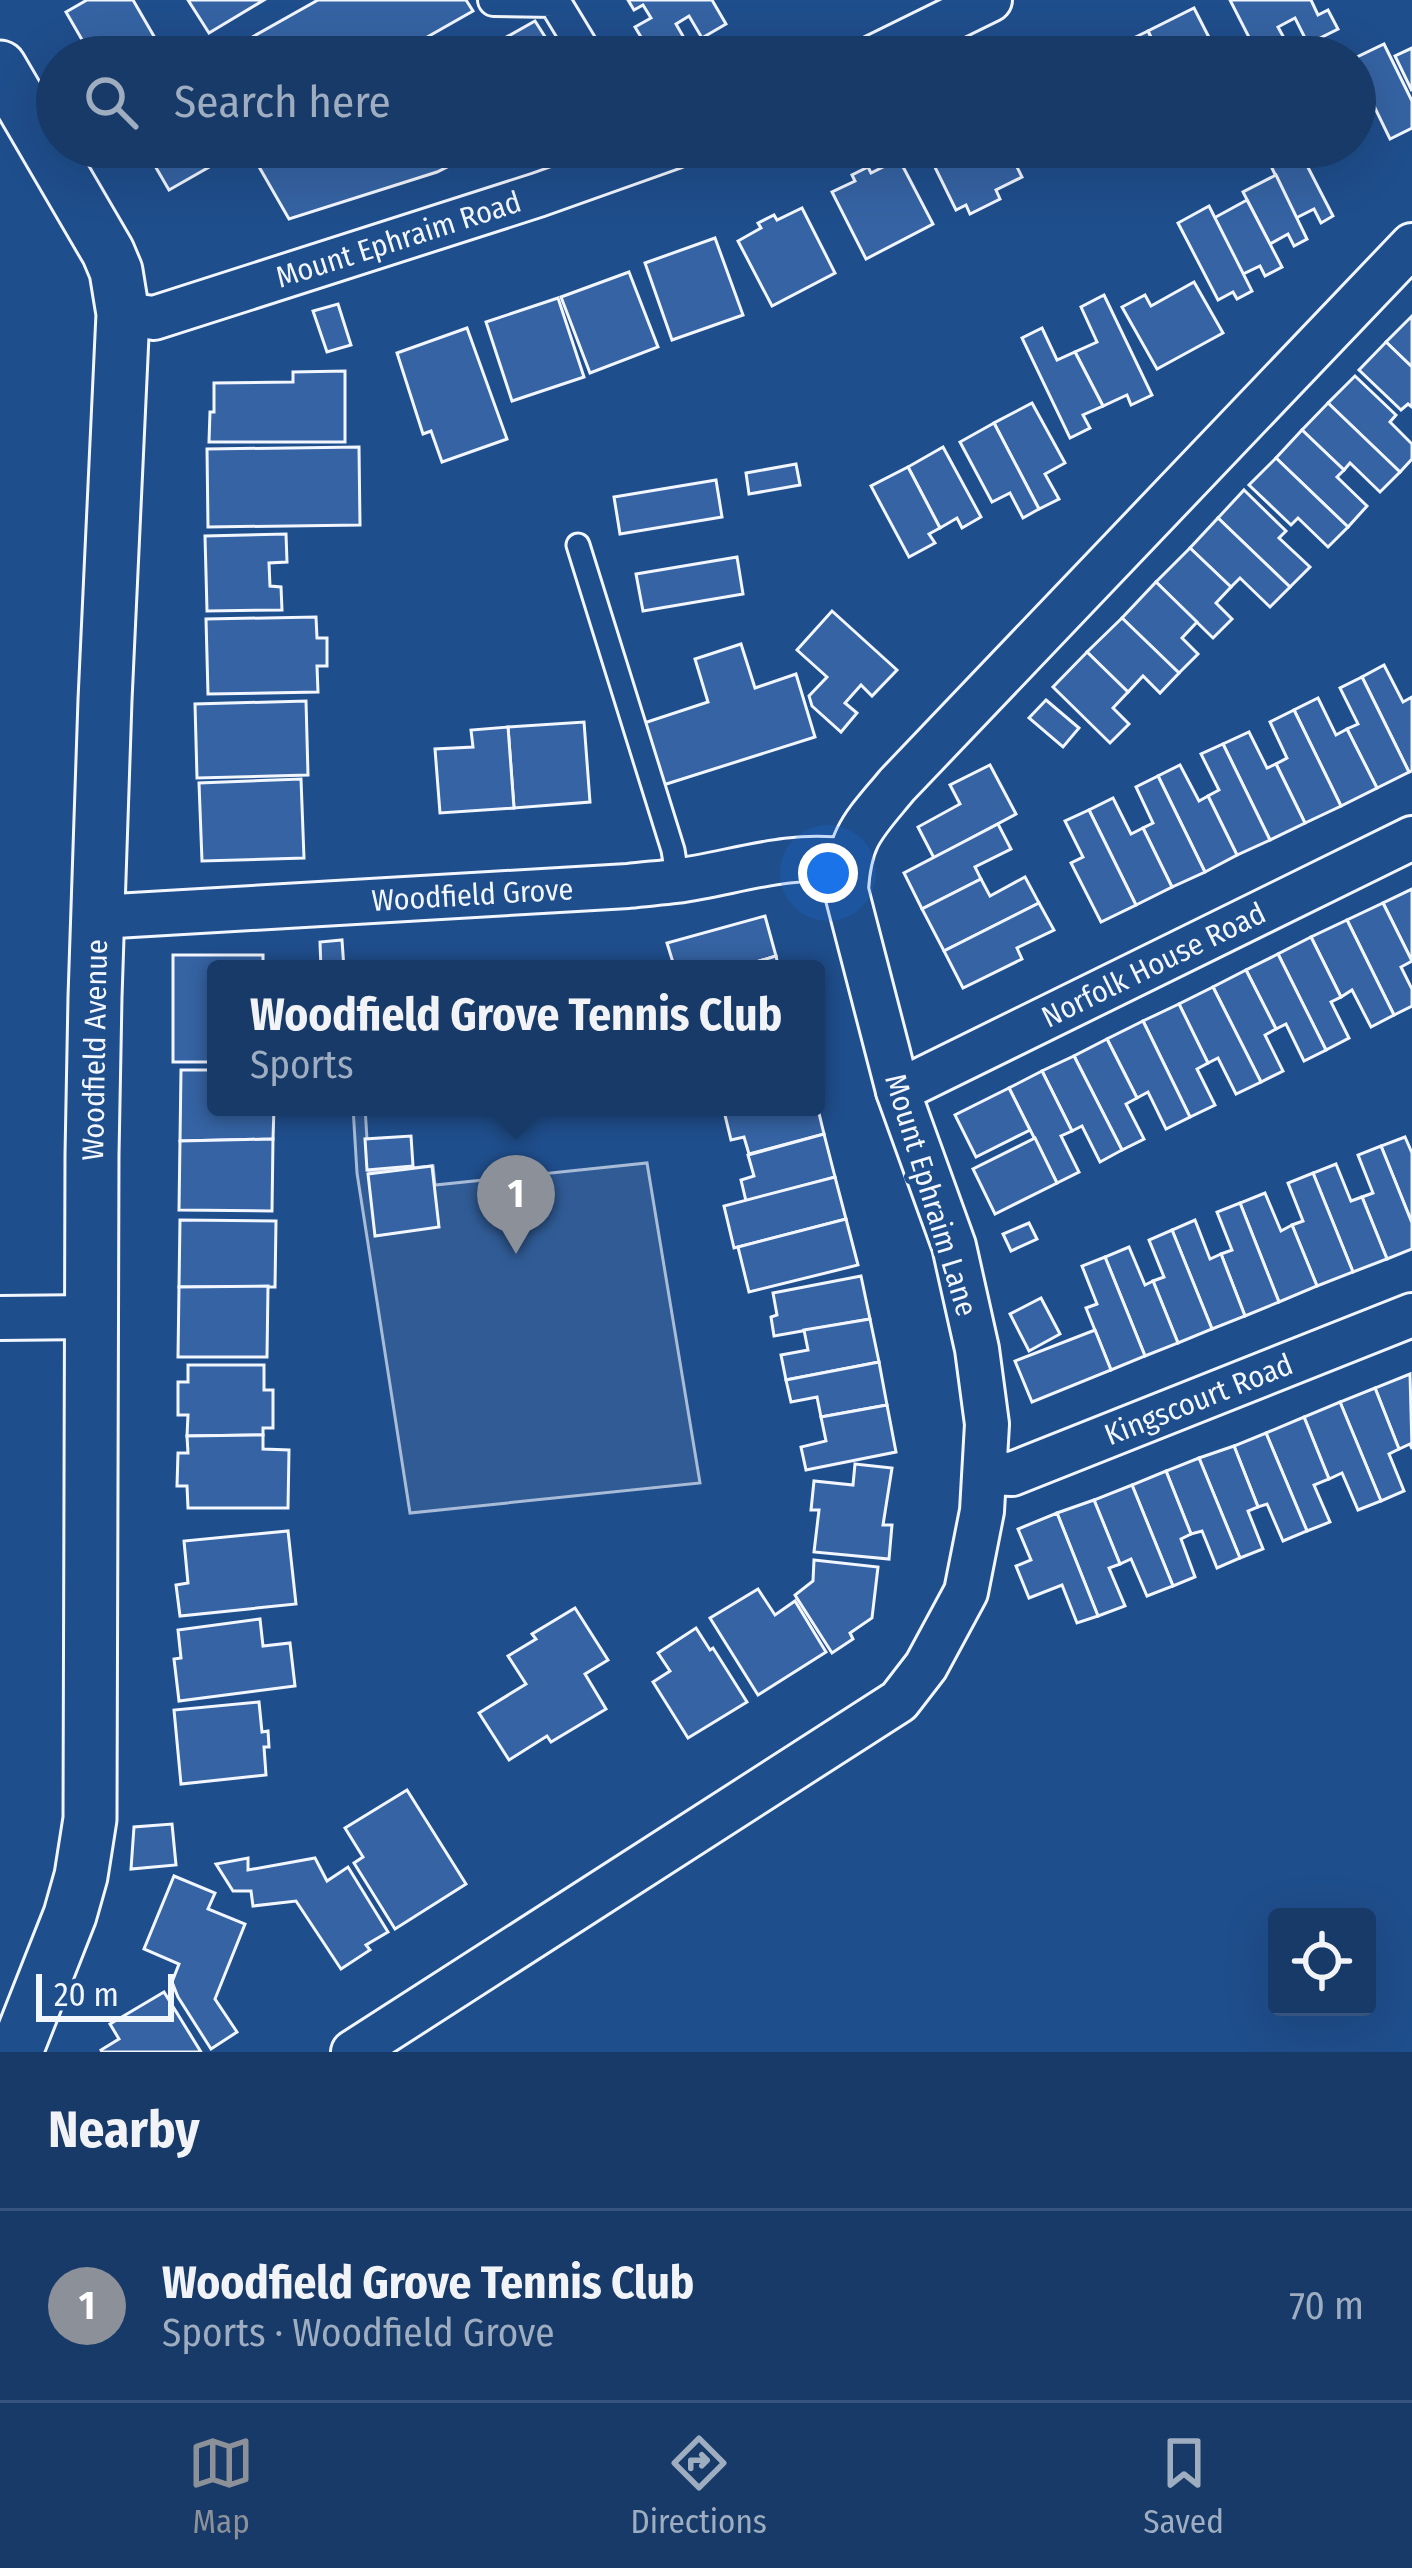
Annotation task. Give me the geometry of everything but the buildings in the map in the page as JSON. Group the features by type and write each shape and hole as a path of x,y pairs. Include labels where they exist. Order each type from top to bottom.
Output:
{"street":[{"path":"494,0 554,1 575,36"},
{"path":"917,36 990,0"},
{"name":"Woodfield Avenue","path":"0,67 36,128"},
{"name":"Woodfield Avenue","path":"16,2052 70,1915 91,1819 91,1317 98,917 123,314 108,251 59,168"},
{"name":"Mount Ephraim Road","path":"123,314 154,318 614,168"},
{"path":"848,861 861,830 897,784 1412,245"},
{"name":"Norfolk House Road","path":"898,1091 1412,838"},
{"name":"Woodfield Grove","path":"98,917 678,881 764,862 826,857 848,861"},
{"name":"Mount Ephraim Lane","path":"353,2052 899,1701 926,1666 966,1592 982,1510 987,1424 973,1328 954,1246 898,1091 846,890 848,861"},
{"name":"Kingscourt Road","path":"985,1474 1012,1474 1412,1315"},
{"path":"0,1318 91,1317"}],"lane":[{"path":"578,544 673,850 678,881"}],"shaded area":[{"path":"354,1116 366,1116 369,1172 433,1166 435,1185 647,1163 700,1483 410,1513 357,1173"}],"place":[{"name":"Woodfield Grove Tennis Club","path":"516,1254"}]}
